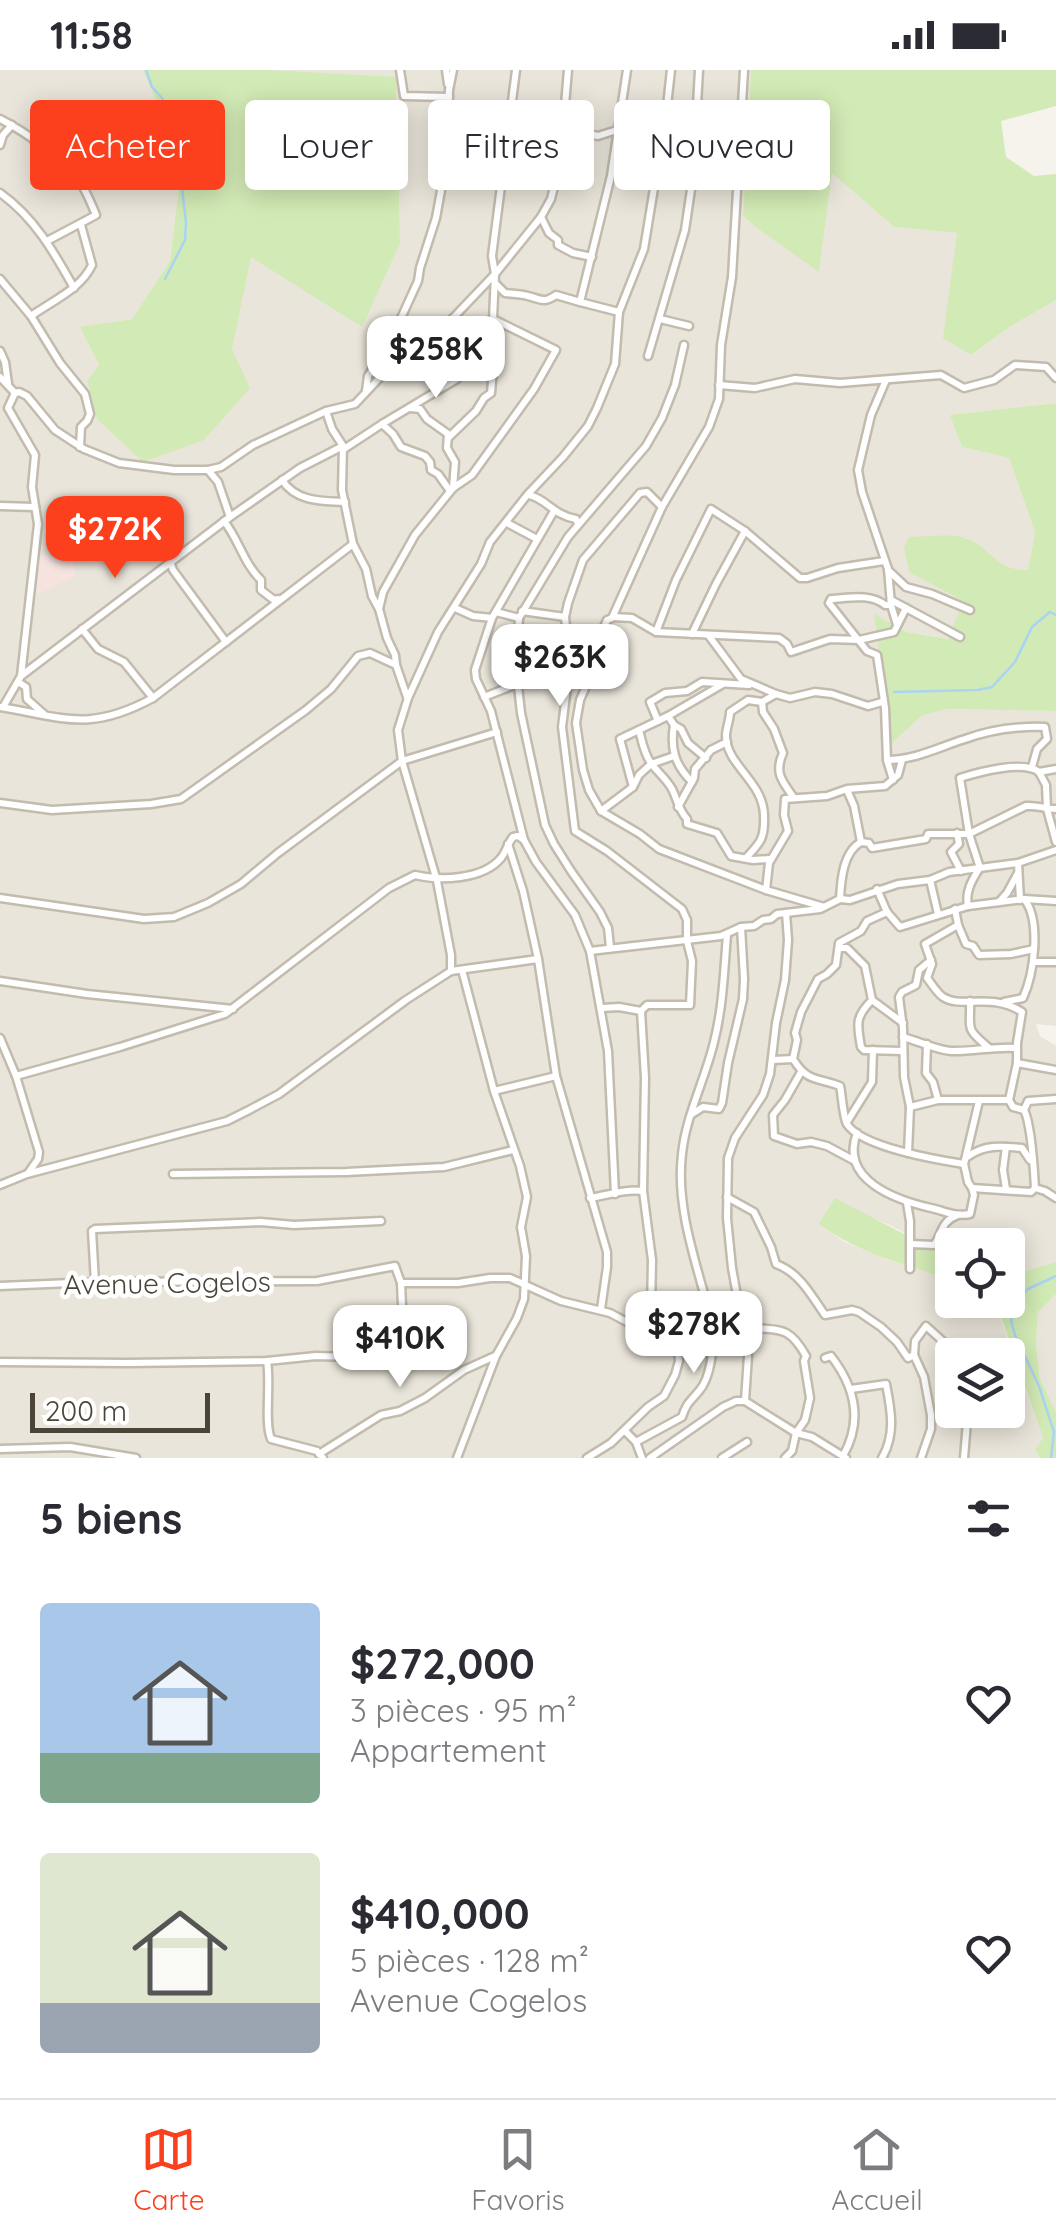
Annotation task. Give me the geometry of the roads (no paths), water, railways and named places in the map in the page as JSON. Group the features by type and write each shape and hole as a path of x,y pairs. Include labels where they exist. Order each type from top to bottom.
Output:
{"street":[{"path":"400,70 404,96 449,94"},
{"path":"355,404 367,390 368,376 391,340 418,281 436,218 444,178 449,70"},
{"path":"353,544 154,698 106,718 71,720 1,707 20,679 282,480 458,379 493,320 492,256 516,70"},
{"path":"565,100 568,70"},
{"path":"622,100 627,70"},
{"path":"451,971 436,880 402,761 398,730 438,632 482,564 490,542 588,426 597,408 615,364 619,312 644,248 671,70"},
{"path":"648,356 685,230 700,70"},
{"path":"744,70 732,276 719,399 709,427 662,507 612,618 600,636 599,656 580,700 576,724 583,770 600,812 659,849 766,890 824,907"},
{"path":"0,119 30,139"},
{"path":"0,146 12,126"},
{"path":"580,302 614,161"},
{"path":"47,241 96,216 84,190"},
{"path":"15,393 27,396 56,430 80,447 119,463 174,470 221,467 253,445 326,410 355,404 386,371 416,352 494,277 541,217 553,190"},
{"path":"0,193 23,212 47,241 74,288"},
{"path":"541,217 558,245 592,257"},
{"path":"30,316 87,276 92,265 81,224"},
{"path":"494,277 505,294 529,296 541,302 556,295 619,312"},
{"path":"0,278 89,402 89,418 81,426 80,447"},
{"path":"660,319 689,326"},
{"path":"379,609 383,592 415,535 452,490 472,474 540,379 556,350 493,320"},
{"path":"610,947 608,928 600,912 554,844 546,825 529,758 516,668 520,614 578,524 646,446 668,401 684,345"},
{"path":"452,490 455,462 447,448 449,437 491,393 494,358 476,346"},
{"path":"0,351 8,385"},
{"path":"719,385 755,388 796,379 840,383 942,375 967,388 994,380 1015,366 1046,367 1056,378"},
{"path":"0,377 15,393"},
{"path":"886,380 858,470 886,565 890,602 898,626"},
{"path":"15,393 8,408 35,455 32,487 38,524 20,679 26,687 27,699 46,716"},
{"path":"409,408 420,409 427,420 449,437"},
{"path":"326,410 343,448 342,490 353,544 366,569 408,698"},
{"path":"382,424 401,447 426,456 431,470 452,490"},
{"path":"208,470 218,482 227,520 252,572 261,580 261,590 274,600 284,596"},
{"path":"282,480 287,488 306,498 345,502"},
{"path":"326,502 342,490"},
{"path":"644,1330 651,1311 652,1260 643,1190 645,1078 641,1012 647,1005 690,1004 692,961 687,920 676,903 573,828 562,727 570,663 565,617 583,560 640,492 647,492 662,507"},
{"path":"528,494 554,511 576,519 578,524"},
{"path":"0,506 35,507"},
{"path":"656,632 710,509 745,531 800,578 838,568 886,565"},
{"path":"554,511 494,615 474,670 497,732 524,840 575,915 590,950 608,1052 615,1194"},
{"path":"507,523 537,540"},
{"path":"692,634 745,531"},
{"path":"170,562 226,642"},
{"path":"886,565 906,587 970,610"},
{"path":"372,596 383,592"},
{"path":"893,780 887,760 877,656 867,651 829,600 864,597 882,605 890,602 960,636"},
{"path":"454,608 474,616 565,617"},
{"path":"612,618 632,618 656,632 780,638 791,652 830,639 860,640 894,632 906,608"},
{"path":"82,629 98,649 124,662 154,698"},
{"path":"709,636 737,675 776,694 790,698 815,692 832,694 868,706 882,702"},
{"path":"0,803 68,810 181,798 306,710 331,689 358,656 370,654 396,665"},
{"path":"658,721 652,698 687,691 702,682 723,684"},
{"path":"484,697 518,684"},
{"path":"632,786 619,740 723,684 756,686"},
{"path":"746,858 761,842 763,804 759,792 736,762 726,737 732,709 748,700 762,702 776,694"},
{"path":"762,702 762,712 774,729 782,753 777,764 781,778 794,798"},
{"path":"668,716 706,758"},
{"path":"674,725 674,756 692,782"},
{"path":"887,760 902,760 968,738 1014,728 1045,727 1047,739 1037,749 1036,769 1050,792 1056,842"},
{"path":"639,730 651,764 664,776 687,824 717,834 731,856 772,858"},
{"path":"0,898 144,919 190,911 241,884 402,761 497,732"},
{"path":"677,808 695,769 711,750 727,742"},
{"path":"600,812 651,764 674,756"},
{"path":"766,890 772,858 788,831 785,800 885,786 898,773 902,760"},
{"path":"980,868 969,834 960,778 1023,766 1056,768"},
{"path":"847,789 862,842"},
{"path":"840,900 841,882 852,848 862,842 869,842 872,848 926,839 928,834 969,834 1026,806 1051,809"},
{"path":"956,833 959,844 951,852 961,870"},
{"path":"16,1076 225,1014 389,888 415,875 436,880 475,875 499,861 512,836 524,840"},
{"path":"508,844 538,959 556,1076 607,1252 601,1309"},
{"path":"590,950 726,935 777,914 824,907 948,872 1018,868 1056,850"},
{"path":"968,906 970,881 980,868"},
{"path":"958,926 925,944 932,964 927,978 943,997 1003,1002 1023,998 1034,962 1035,936 1031,910 1022,900 1018,868"},
{"path":"998,902 1007,893 1018,868"},
{"path":"930,880 938,914"},
{"path":"876,890 898,927 968,906 1056,901"},
{"path":"955,909 962,940 979,955 1011,954 1034,948"},
{"path":"887,912 867,921 861,931 840,942 836,965 818,979 801,1012 793,1059 801,1072 819,1082 840,1086 846,1123 866,1140 937,1161 965,1161 985,1147 1022,1148 1033,1165"},
{"path":"745,1402 749,1368 728,1234 728,1158 735,1138 764,1095 773,1060 785,980 786,914"},
{"path":"691,1114 704,1107 718,1109 722,1102 743,998 741,927"},
{"path":"636,1442 682,1417 688,1400 707,1380 714,1344 681,1195 682,1153 714,1044 722,1002 726,935"},
{"path":"839,948 848,949 864,966 872,1000 903,1023"},
{"path":"0,1185 227,1121 279,1094 451,971 538,959"},
{"path":"908,1152 910,1108 899,997 916,985 919,970 931,960"},
{"path":"1034,962 1056,962"},
{"path":"457,1458 496,1356 524,1299 526,1256 521,1227 527,1197 462,970"},
{"path":"0,981 234,1009"},
{"path":"872,1000 859,1012 860,1047 902,1051"},
{"path":"970,1001 968,1023 990,1049"},
{"path":"1003,1002 1022,1014 1009,1100 1013,1107 1024,1110 1029,1119 1035,1188"},
{"path":"602,1008 641,1012"},
{"path":"903,1036 948,1051 1016,1048"},
{"path":"0,1038 39,1152 28,1174"},
{"path":"927,1044 926,1074 934,1082 938,1100"},
{"path":"846,1123 872,1082 873,1050"},
{"path":"773,1060 793,1059"},
{"path":"1017,1063 1056,1070"},
{"path":"801,1072 774,1115 774,1136 797,1144 827,1146 856,1162"},
{"path":"494,1092 556,1076"},
{"path":"1024,1110 1028,1102 1056,1099"},
{"path":"910,1108 938,1100 1009,1100"},
{"path":"911,1244 936,1244 949,1219 970,1214 974,1195 965,1161 979,1101"},
{"path":"857,1133 852,1146 856,1162 868,1181 906,1202 956,1216"},
{"path":"1006,1146 1006,1189"},
{"path":"173,1174 444,1167 512,1150"},
{"path":"972,1188 1031,1192 1035,1188"},
{"path":"1035,1188 1056,1198"},
{"path":"590,1198 625,1189 643,1190"},
{"path":"728,1196 754,1212 776,1264 803,1282 825,1315 859,1312 897,1342 908,1358 914,1355"},
{"path":"906,1202 910,1215 910,1268"},
{"path":"94,1282 92,1230 381,1221"},
{"name":"Avenue Cogelos","path":"0,1286 318,1281 390,1266 398,1270 402,1283"},
{"path":"0,1362 352,1357 368,1354 395,1339 404,1328 402,1283 510,1278 561,1301 601,1309 675,1346 679,1353 675,1375 664,1396 587,1458"},
{"path":"743,1326 784,1331 806,1356 810,1398 805,1420 785,1458"},
{"path":"921,1458 931,1429 931,1415 924,1377 914,1355 915,1340 926,1326 939,1338"},
{"path":"268,1360 266,1426 272,1439 314,1450 321,1456 381,1415 400,1411 464,1370 496,1356"},
{"path":"625,1430 646,1458 723,1407 745,1402 796,1434 812,1437 844,1457 856,1417 851,1389 832,1356 825,1358"},
{"path":"851,1389 886,1384 892,1428 882,1458"},
{"path":"964,1458 966,1428"},
{"path":"722,1458 732,1456 747,1442"},
{"path":"0,1448 70,1446 136,1458"}],"waterway":[{"path":"146,70 191,162 182,188 185,240 165,279"},
{"path":"894,692 992,687 1015,662 1032,627 1050,612 1056,615"},
{"path":"1051,1458 1054,1432 1011,1321 1015,1302 1028,1289 1056,1276"}]}
